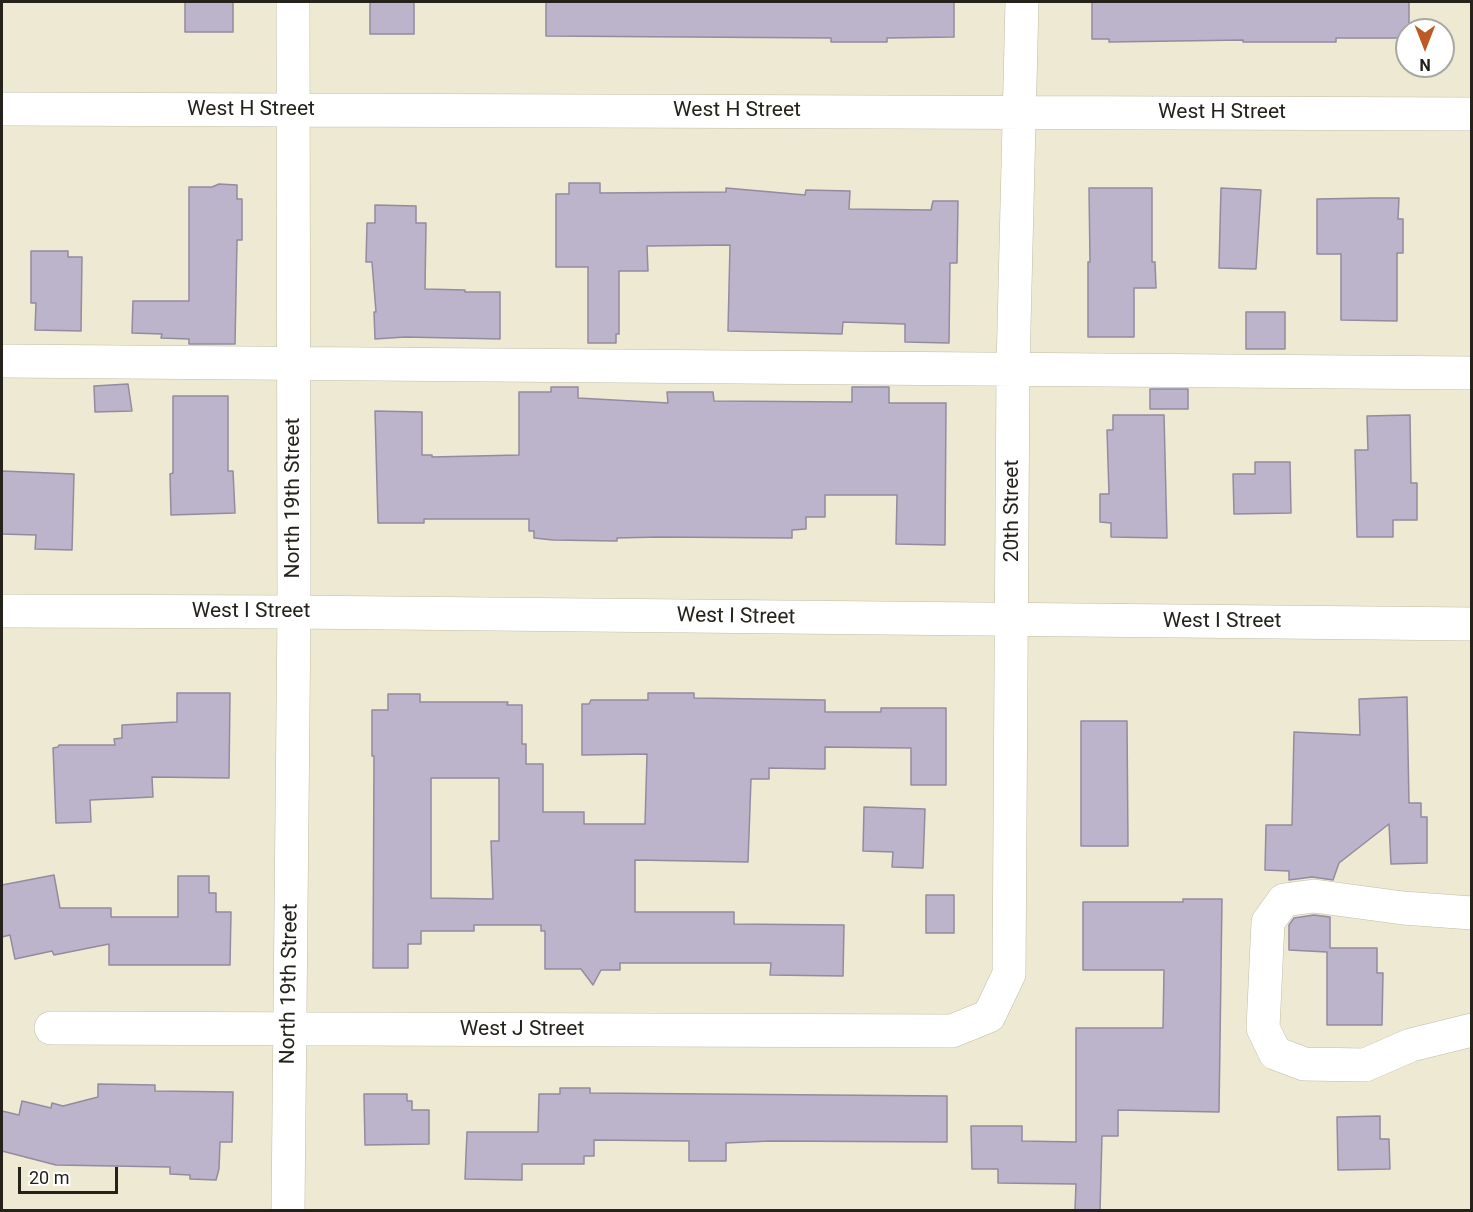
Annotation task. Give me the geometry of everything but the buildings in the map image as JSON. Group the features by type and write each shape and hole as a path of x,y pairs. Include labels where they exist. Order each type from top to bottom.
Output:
{"street":[{"name":"North 19th Street","path":"288,1210 294,612 293,2"},
{"name":"20th Street","path":"989,1016 1009,974 1013,368 1022,2"},
{"name":"West H Street","path":"2,109 1472,114"},
{"path":"2,361 1472,373"},
{"name":"West I Street","path":"2,611 1472,624"},
{"path":"1472,913 1403,908 1314,896 1284,900 1268,922 1263,1028 1275,1053 1304,1064 1365,1065 1411,1045 1472,1030"},
{"name":"West J Street","path":"51,1029 952,1031 989,1016"}]}
